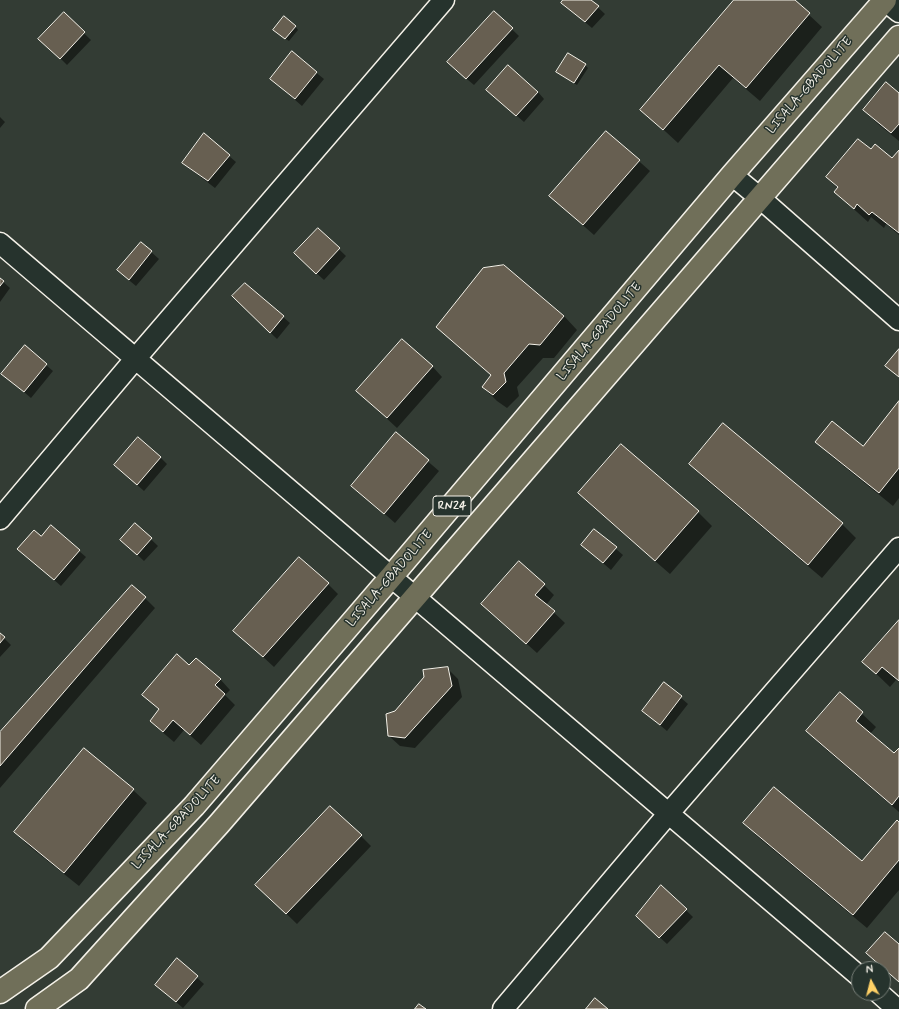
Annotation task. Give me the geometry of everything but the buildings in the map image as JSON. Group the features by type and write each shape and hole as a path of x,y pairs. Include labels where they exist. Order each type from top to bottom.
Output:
{"main road":[{"name":"LISALA-GBADOLITE","path":"0,992 49,958 194,806 391,578 732,175 885,0"},
{"name":"RN24","path":"37,1009 79,979 219,824 899,37"},
{"path":"194,806 219,824"}],"street":[{"path":"0,519 136,358 444,0"},
{"path":"885,0 899,12"},
{"path":"732,175 899,320"},
{"path":"0,243 851,969"},
{"path":"503,1009 668,813 899,548"},
{"path":"888,1001 897,1009"}]}
